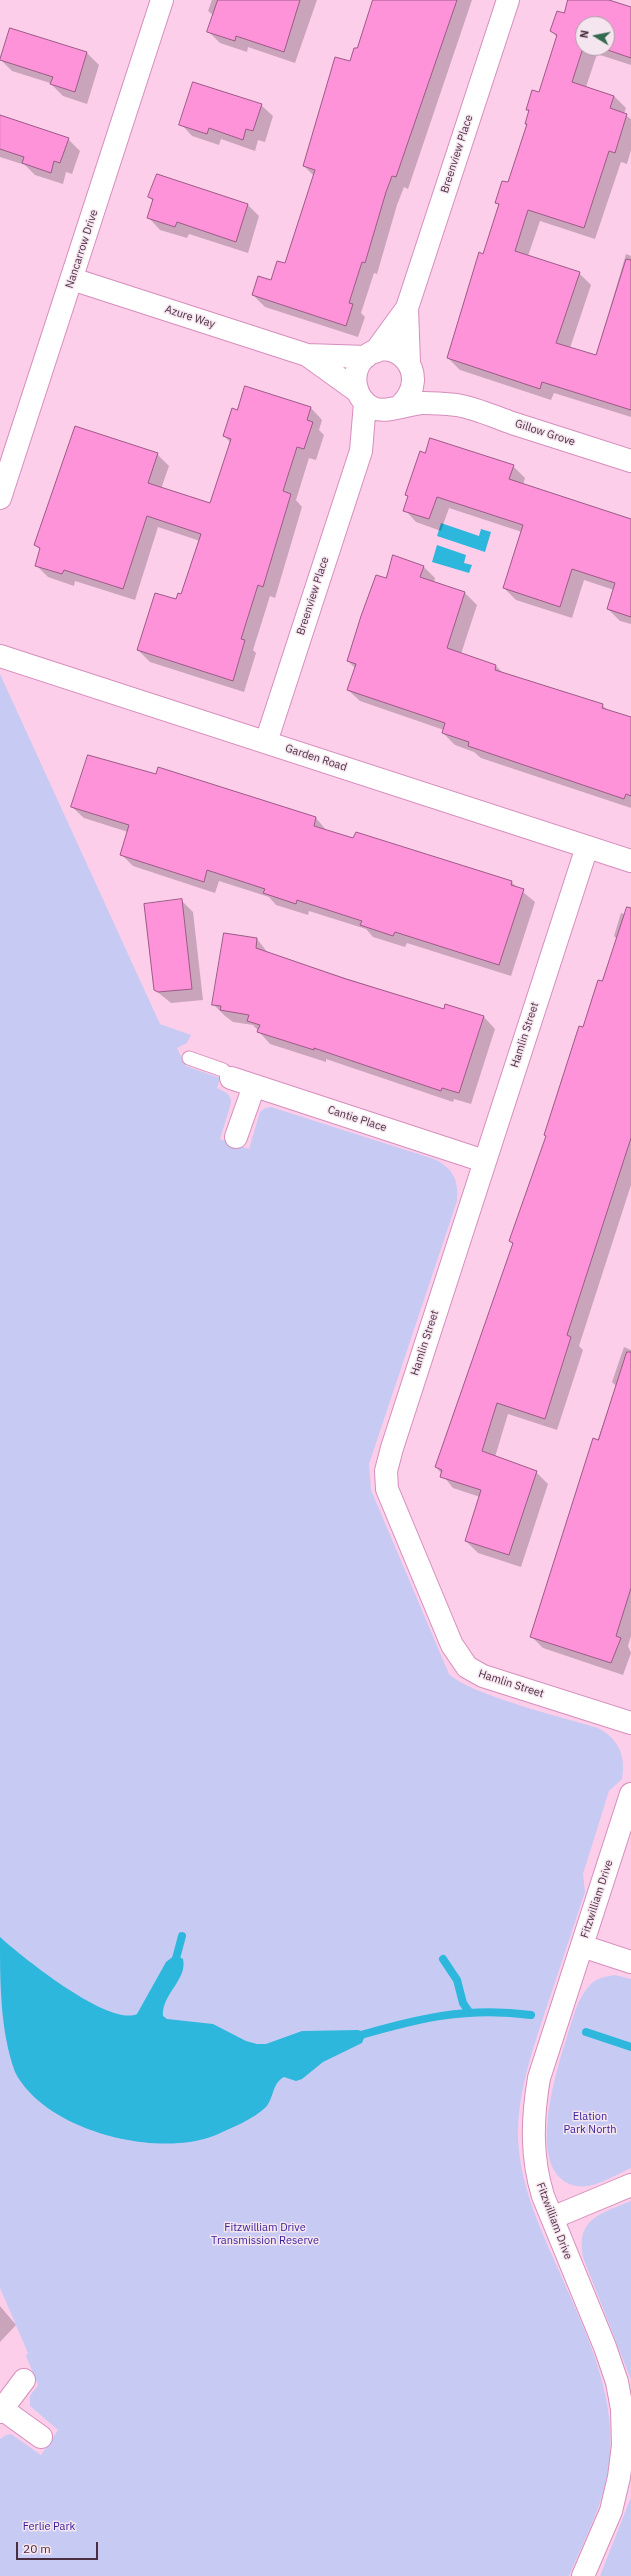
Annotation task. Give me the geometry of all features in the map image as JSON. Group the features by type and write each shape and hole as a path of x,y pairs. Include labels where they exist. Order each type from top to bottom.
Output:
{"street":[{"name":"Nancarrow Drive","path":"0,498 162,0"},
{"name":"Breenview Place","path":"370,354 407,308 508,0"},
{"name":"Azure Way","path":"72,279 307,355 370,354"},
{"name":"Breenview Place","path":"407,308 411,367"},
{"path":"394,352 411,367 415,381 413,390 397,407 374,408 361,397 356,374 370,354 394,352"},
{"name":"Azure Way","path":"307,355 361,397"},
{"name":"Gillow Grove","path":"411,367 459,406"},
{"name":"Breenview Place","path":"266,742 361,451 361,397"},
{"name":"Gillow Grove","path":"397,407 424,403 459,406 631,461"},
{"name":"Breenview Place","path":"361,451 397,407"},
{"name":"Garden Road","path":"0,656 631,861"},
{"name":"Hamlin Street","path":"587,847 484,1160 386,1471 387,1489 452,1645 466,1667 483,1676 631,1723"},
{"name":"Cantie Place","path":"231,1078 484,1160"},
{"path":"236,1137 254,1086"},
{"name":"Fitzwilliam Drive","path":"583,2576 611,2511 620,2476 623,2445 622,2409 617,2382 605,2347 552,2218 537,2176 533,2148 535,2099 547,2051 630,1800"},
{"path":"582,1946 631,1962"},
{"path":"552,2218 631,2185"},
{"path":"24,2380 1,2410 41,2437"}],"lane":[{"path":"189,1058 223,1070 231,1078"}],"green space":[{"name":"Fitzwilliam Drive Transmission Reserve","path":"0,674 160,1024 191,1035 187,1043 177,1048 186,1066 220,1078 217,1088 227,1093 230,1097 231,1103 220,1139 249,1149 260,1112 265,1108 271,1107 434,1159 446,1166 456,1181 457,1201 369,1464 371,1490 449,1674 460,1682 497,1698 598,1728 611,1737 616,1743 622,1756 623,1763 622,1779 609,1791 583,1874 585,1892 530,2060 522,2091 518,2122 519,2154 529,2198 587,2337 605,2394 610,2423 610,2452 603,2494 569,2576 0,2576 0,2439 11,2434 41,2455 58,2430 30,2406 30,2396 38,2385 26,2356 28,2353 0,2288"},
{"name":"Elation Park North","path":"615,1975 631,1979 631,2168 612,2178 598,2183 577,2186 561,2179 551,2164 547,2145 547,2123 550,2100 565,2043 578,2003 594,1981"},
{"path":"631,2201 631,2380 584,2260 582,2246 583,2235 586,2227 592,2220 609,2210"},
{"path":"631,2497 631,2576 600,2576"}],"water":[{"path":"441,523 479,536 481,529 491,532 485,552 437,536"},
{"path":"437,545 466,555 464,563 472,565 469,573 432,562"},
{"path":"0,1937 66,1988 87,2001 107,2010 124,2015 137,2014 166,1962 175,1955 183,1959 183,1966 182,1973 163,2008 163,2016 167,2019 213,2024 246,2041 257,2044 266,2044 302,2031 358,2030 361,2031 364,2038 362,2043 323,2062 302,2079 296,2081 284,2077 277,2083 266,2107 242,2123 216,2135 192,2142 164,2144 135,2141 105,2135 76,2124 51,2110 30,2093 15,2072 6,2040 2,2006"}],"building":[{"path":"218,0 300,0 284,52 236,36 235,41 207,32"},
{"path":"373,0 457,0 396,177 392,176 386,192 365,263 362,262 349,303 353,304 346,326 252,295 258,276 271,280 277,261 285,263 315,170 303,166 335,57 350,61 354,48 357,48"},
{"path":"568,0 609,0 631,7 631,58 615,52 615,16 575,16 575,56 580,56 572,82 614,96 610,108 627,114 615,153 609,151 584,228 528,210 515,251 580,272 556,343 596,355 626,259 631,260 631,410 542,382 540,389 447,358 479,252 483,254 499,204 495,203 502,181 508,182 527,124 525,124 529,110 526,110 532,90 539,92 557,35 550,31 557,11 564,13"},
{"path":"10,28 87,52 75,92 50,84 53,77 0,60"},
{"path":"193,82 262,104 253,131 246,129 243,140 209,128 207,134 179,125"},
{"path":"0,115 69,138 60,163 54,161 51,173 22,163 24,157 0,149"},
{"path":"157,174 248,204 236,242 177,222 175,227 147,218 153,199 148,197"},
{"path":"245,386 311,407 307,420 313,422 304,449 297,447 283,491 291,494 263,587 258,585 241,639 245,640 233,681 137,650 155,593 176,599 178,593 181,594 201,534 147,516 123,589 64,570 62,574 35,566 40,548 34,545 75,426 158,453 148,483 210,503 231,439 223,436 232,408 237,410"},
{"path":"430,438 514,465 509,479 631,519 631,617 607,609 615,583 572,569 560,607 503,588 523,525 437,497 429,519 403,511 408,496 405,495 420,451 425,453"},
{"path":"393,555 424,566 420,577 465,592 447,648 496,665 495,670 603,704 602,708 631,717 631,796 626,794 624,799 468,746 469,742 442,733 445,723 347,690 356,664 347,661 361,616 376,575 386,578"},
{"path":"88,755 156,774 158,767 316,817 314,826 353,838 356,832 512,881 511,885 524,889 499,965 395,932 393,936 360,925 362,921 297,900 296,904 263,893 265,889 207,870 204,882 120,855 129,825 71,807"},
{"path":"182,899 192,989 158,992 154,990 144,904"},
{"path":"627,907 631,908 631,1138 567,1335 571,1337 545,1419 497,1403 482,1451 537,1471 509,1555 465,1541 481,1490 440,1477 442,1470 435,1467 513,1243 509,1241 546,1136 544,1135 579,1026 583,1027 598,980 602,981"},
{"path":"224,933 257,938 256,948 346,979 444,1009 445,1004 484,1016 459,1093 442,1088 441,1091 314,1048 314,1050 257,1032 260,1025 247,1021 249,1015 220,1010 221,1006 212,1005"},
{"path":"627,1352 631,1352 631,1588 616,1636 621,1638 611,1663 530,1637 593,1438 598,1440"}],"waterway":[{"path":"174,1966 182,1936"},
{"path":"443,1959 457,1980 463,2003 469,2012"},
{"path":"354,2037 420,2020 463,2013 485,2012 531,2015"},
{"path":"586,2032 631,2047"}],"park label":[{"name":"Ferlie Park","path":"49,2527"}]}
